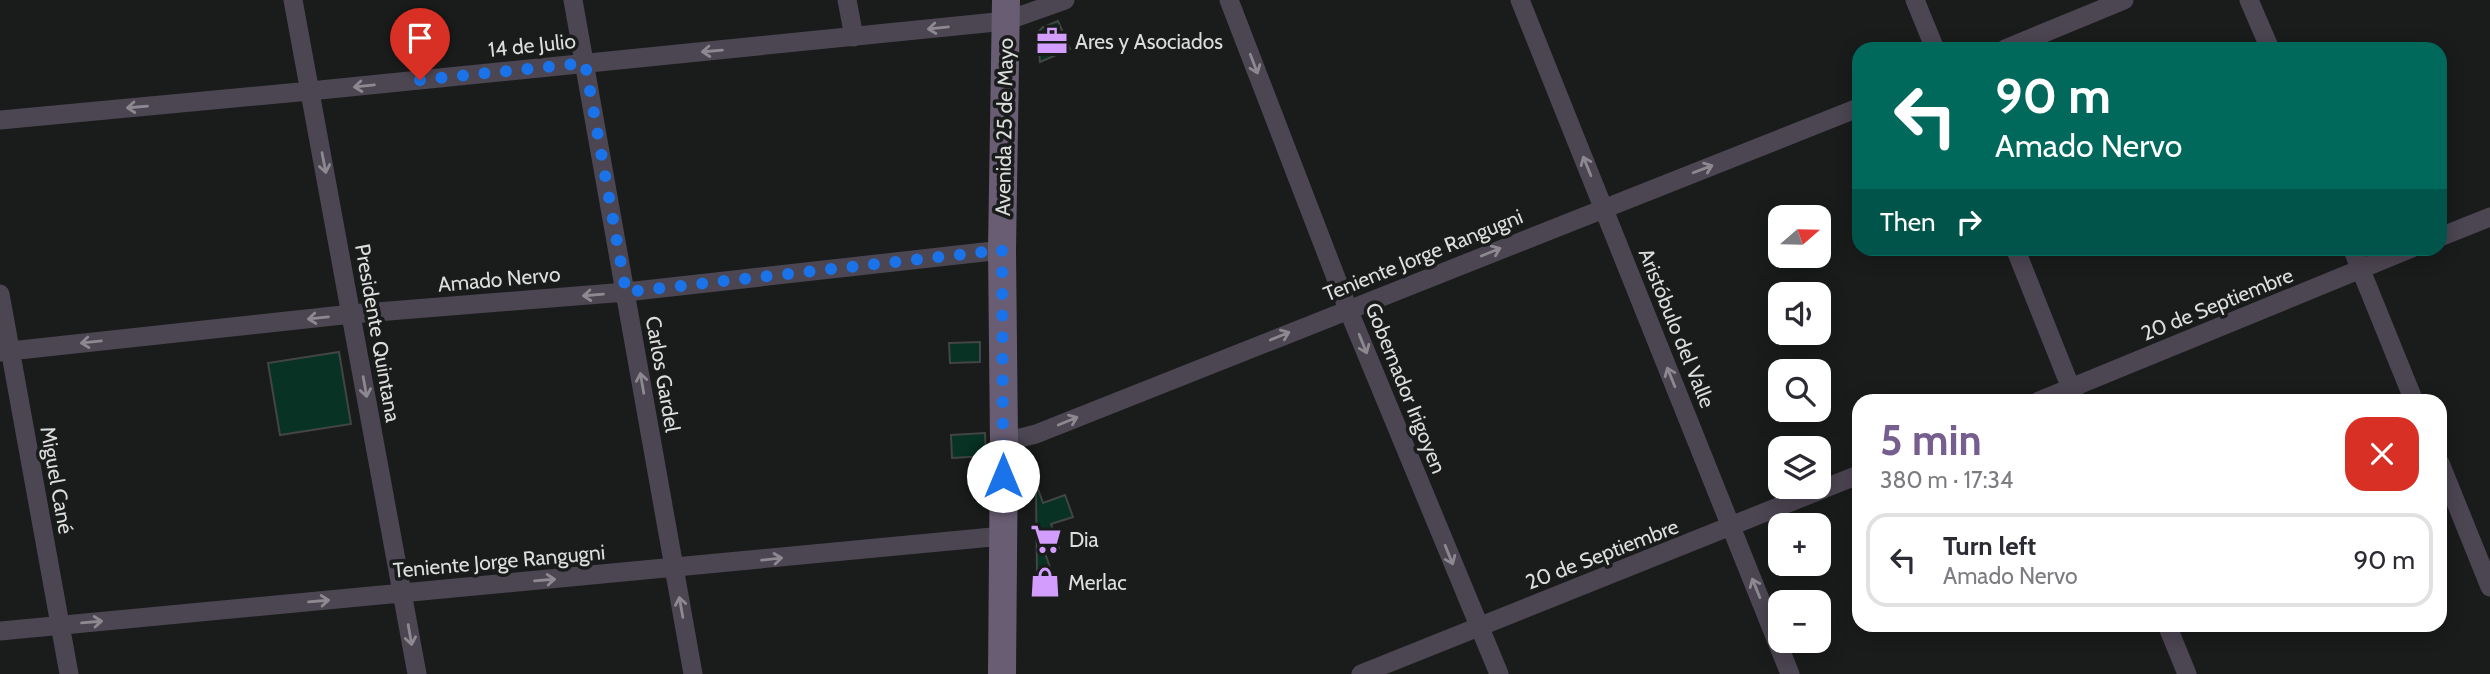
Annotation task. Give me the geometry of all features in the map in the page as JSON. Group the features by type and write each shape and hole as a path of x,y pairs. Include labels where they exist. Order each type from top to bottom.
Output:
{"main road":[{"name":"Avenida 25 de Mayo","path":"1002,674 1002,250 1006,10"}],"street":[{"name":"Presidente Quintana","path":"293,0 417,674"},
{"name":"Carlos Gardel","path":"573,0 694,674"},
{"path":"847,0 854,37"},
{"name":"14 de Julio","path":"0,120 310,92 854,37 1065,0"},
{"name":"Gobernador Irigoyen","path":"1229,0 1348,309 1499,674"},
{"name":"Aristóbulo del Valle","path":"1520,0 1790,674"},
{"path":"1915,0 1932,42"},
{"path":"2022,42 2124,0"},
{"path":"2249,0 2267,42"},
{"name":"Teniente Jorge Rangugni","path":"1004,442 1036,434 1852,110"},
{"path":"2447,234 2490,217"},
{"name":"Amado Nervo","path":"5,351 352,314 626,292 1002,250"},
{"path":"2018,256 2074,394"},
{"path":"2355,256 2411,394"},
{"name":"20 de Septiembre","path":"2074,394 2393,256"},
{"name":"Miguel Cané","path":"0,294 5,351 69,674"},
{"name":"20 de Septiembre","path":"1361,674 1852,478"},
{"path":"2447,480 2490,587"},
{"name":"Teniente Jorge Rangugni","path":"0,631 1003,536"},
{"path":"2170,632 2188,674"}],"building":[{"name":"Ares y Asociados","path":"1058,21 1070,49 1040,62 1037,33 1043,27"},
{"path":"980,342 980,362 950,363 949,343"},
{"path":"339,352 351,424 280,435 268,363"},
{"path":"985,433 986,456 952,458 951,435"},
{"path":"1038,489 1043,503 1065,495 1073,517 1051,524 1059,548 1045,553 1057,587 1034,595 1037,576"}],"place":[{"name":"Ares y Asociados","path":"1052,41"},
{"name":"Dia","path":"1046,539"},
{"name":"Merlac","path":"1045,582"}],"route":[{"path":"420,80 585,63 626,292 1002,250 1003,476"}]}
